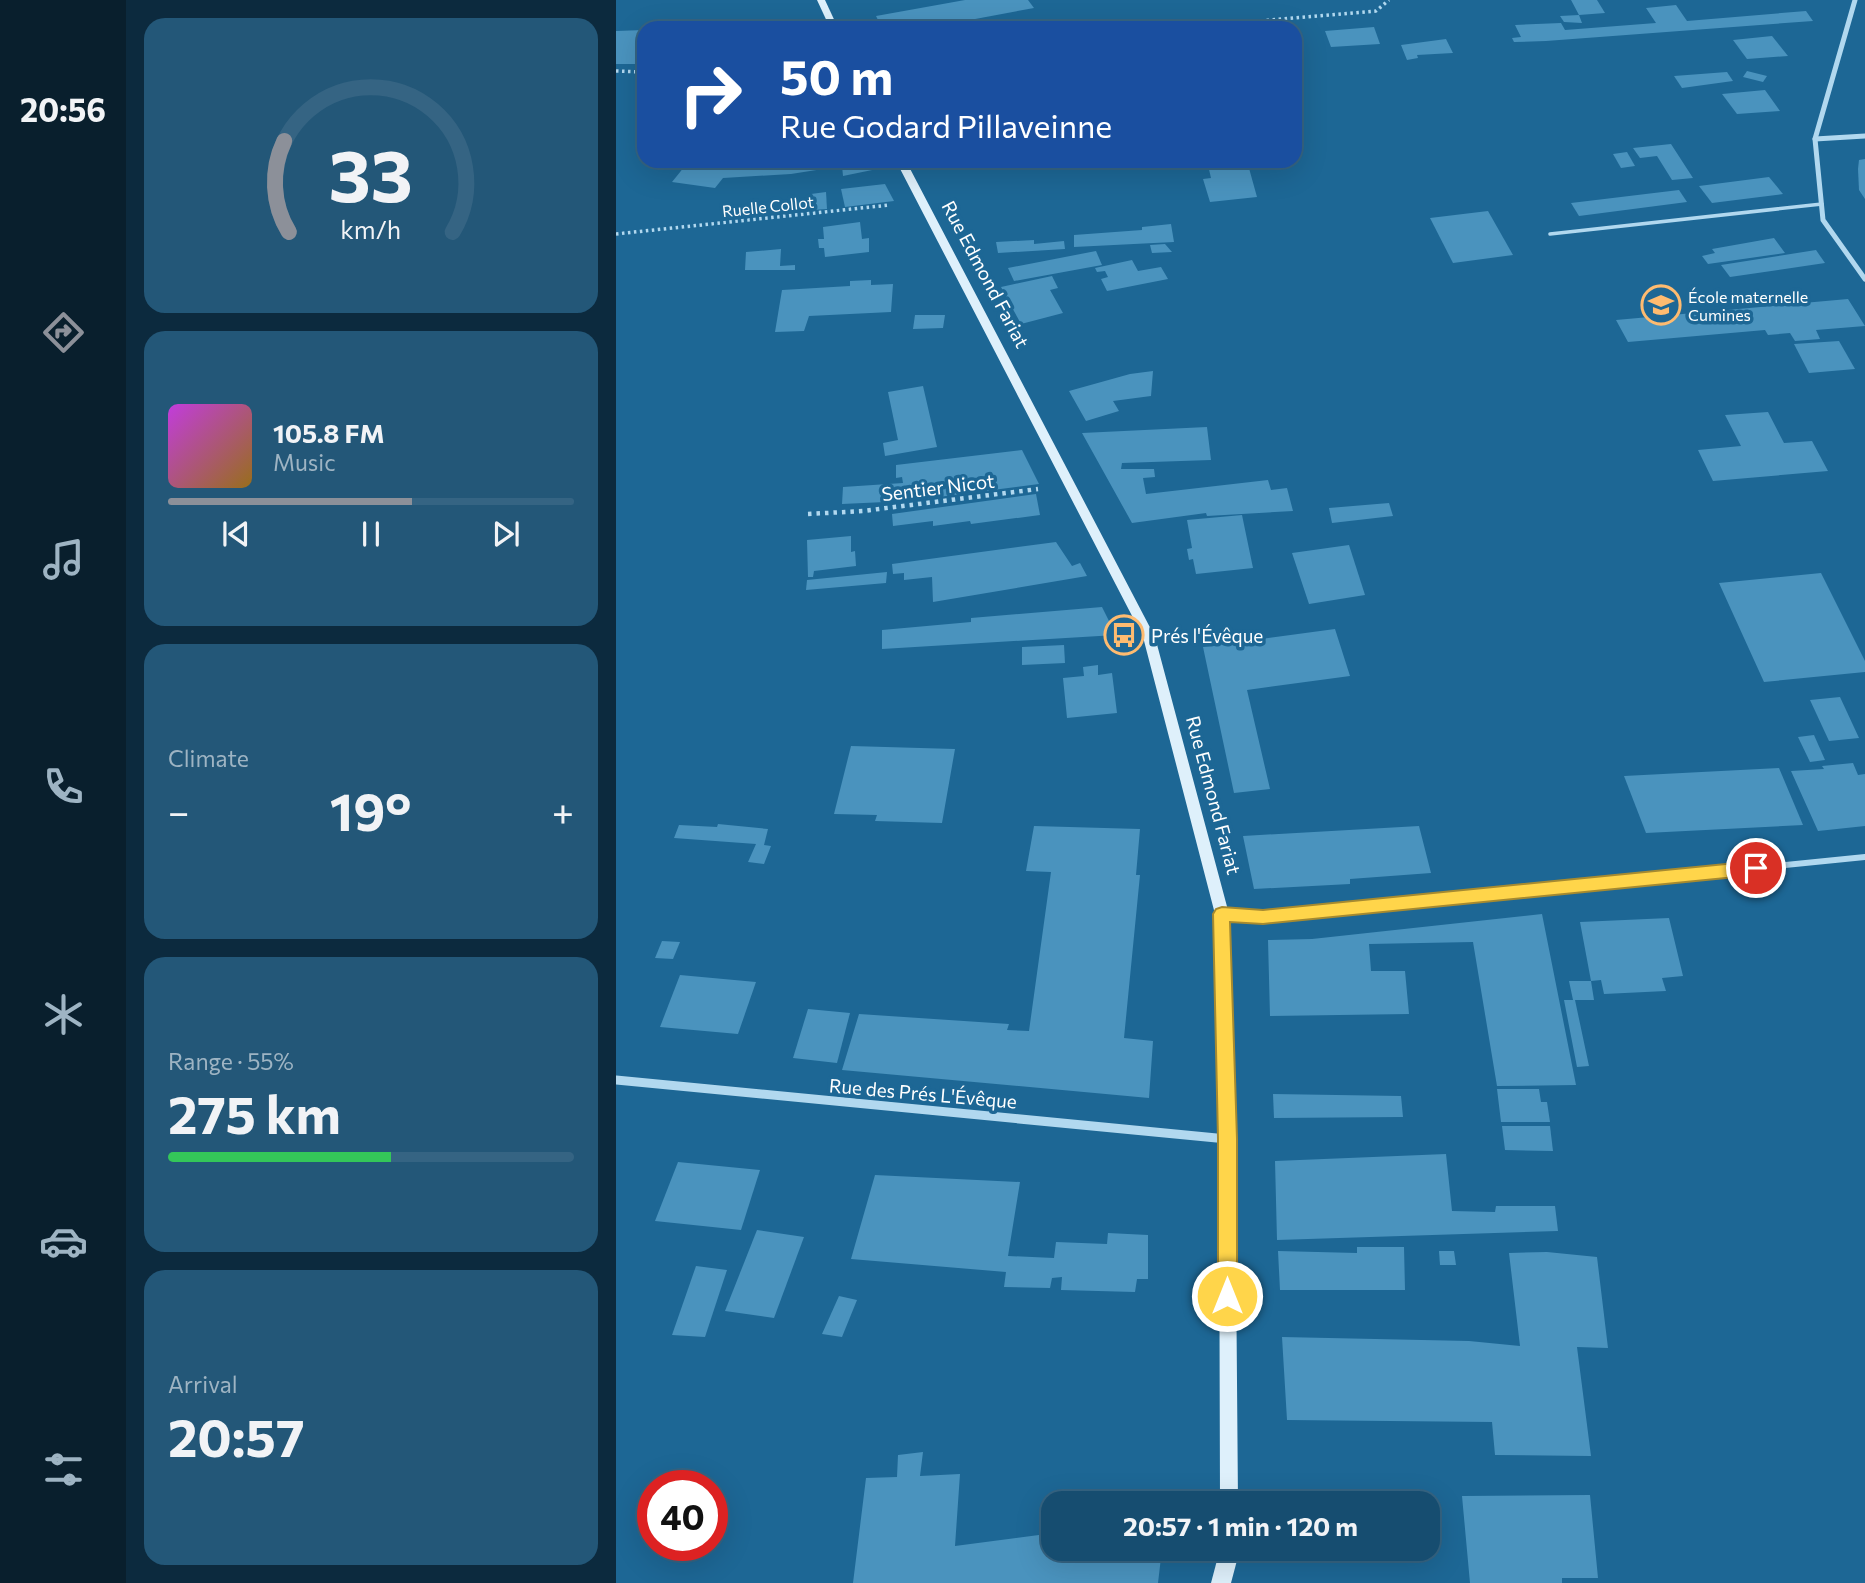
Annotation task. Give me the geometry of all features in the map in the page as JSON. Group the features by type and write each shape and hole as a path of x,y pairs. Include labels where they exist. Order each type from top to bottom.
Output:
{"street":[{"path":"821,0 831,21"},
{"path":"1855,0 1815,139 1823,220 1865,279"},
{"path":"1815,139 1865,136"},
{"name":"Rue Edmond Fariat","path":"905,168 1149,637 1222,914 1227,1139 1229,1491"},
{"path":"1222,914 1263,917 1865,857"},
{"name":"Rue des Prés L'Évêque","path":"616,1080 1227,1139"},
{"path":"1221,1583 1227,1561"}],"lane":[{"path":"1550,234 1822,205"}],"path":[{"path":"1259,21 1376,11 1390,0"},
{"path":"616,71 637,72"},
{"name":"Ruelle Collot","path":"616,234 922,202"},
{"name":"Sentier Nicot","path":"808,514 863,511 1070,485"}],"building":[{"path":"965,0 1028,0 1034,8 964,21 878,21 876,16"},
{"path":"1571,0 1597,0 1605,13 1579,15"},
{"path":"1676,5 1687,21 1806,11 1813,21 1546,41 1514,42 1512,38 1521,37 1515,25 1561,23 1565,30 1656,23 1646,8"},
{"path":"1579,15 1582,23 1564,22 1560,16"},
{"path":"1374,27 1380,44 1331,47 1325,31"},
{"path":"637,30 637,64 616,64 616,31"},
{"path":"1772,36 1788,56 1747,59 1733,40"},
{"path":"1446,39 1453,53 1417,55 1418,58 1407,60 1401,45"},
{"path":"1747,71 1767,76 1763,82 1743,77"},
{"path":"1727,72 1733,81 1682,88 1674,76"},
{"path":"1765,90 1780,111 1737,114 1722,94"},
{"path":"1671,144 1693,178 1672,180 1657,156 1640,158 1633,148"},
{"path":"1627,152 1635,166 1621,168 1613,154"},
{"path":"1865,159 1865,199 1859,190 1858,169 1859,160"},
{"path":"683,168 829,168 791,174 723,178 715,188 672,182"},
{"path":"842,168 877,169 843,176"},
{"path":"1209,168 1249,168 1257,197 1210,202 1203,179 1211,178"},
{"path":"1769,177 1783,194 1712,203 1699,186"},
{"path":"885,184 894,201 845,207 841,189"},
{"path":"1679,190 1687,202 1579,216 1571,203"},
{"path":"826,192 827,209 812,210 811,194"},
{"path":"1488,211 1513,255 1453,263 1430,218"},
{"path":"860,222 862,239 869,238 869,252 825,257 824,248 819,248 818,239 824,239 823,227"},
{"path":"1171,224 1174,242 1074,247 1074,235 1142,230 1142,227"},
{"path":"1774,238 1785,253 1708,264 1702,256 1715,253 1712,249"},
{"path":"1034,240 1034,244 1064,241 1065,249 998,253 996,242"},
{"path":"1165,244 1172,252 1152,253 1150,245"},
{"path":"781,249 780,266 795,265 795,270 745,270 746,252"},
{"path":"1816,250 1825,263 1730,277 1721,265"},
{"path":"1096,251 1102,265 1014,281 1008,268"},
{"path":"1132,260 1138,271 1161,267 1168,279 1107,291 1101,279 1108,277 1105,271 1097,272 1095,268"},
{"path":"1052,276 1058,288 1050,290 1063,313 1021,324 1001,287"},
{"path":"871,280 871,285 893,284 891,312 809,316 804,331 775,332 782,290 850,286 850,281"},
{"path":"1848,299 1865,326 1816,330 1820,339 1795,341 1790,333 1768,335 1765,330 1628,342 1616,320"},
{"path":"915,315 945,315 943,328 913,329"},
{"path":"1839,341 1855,369 1809,373 1794,344"},
{"path":"1153,371 1151,396 1113,401 1119,411 1086,421 1069,391 1130,374"},
{"path":"923,386 937,447 885,456 883,443 898,440 888,392"},
{"path":"1768,412 1784,443 1812,441 1828,471 1713,481 1698,450 1741,446 1725,415"},
{"path":"1207,427 1211,460 1122,463 1121,469 1154,469 1155,477 1143,478 1146,494 1268,480 1271,490 1287,488 1293,511 1207,516 1206,513 1132,523 1082,433"},
{"path":"1022,450 1039,484 907,501 842,504 843,487 903,483 902,477 896,478 896,465"},
{"path":"1036,494 1040,515 971,524 970,521 933,526 933,521 893,526 892,514"},
{"path":"1389,503 1393,516 1332,523 1329,508"},
{"path":"1242,515 1253,568 1196,574 1193,559 1189,560 1187,549 1192,548 1187,520"},
{"path":"851,536 851,552 855,551 856,566 814,571 813,577 808,577 807,540"},
{"path":"1056,542 1072,566 1080,563 1087,576 933,602 932,577 904,580 904,573 893,574 892,564"},
{"path":"1349,545 1365,595 1309,604 1292,553"},
{"path":"887,572 886,583 806,590 807,580"},
{"path":"1821,573 1865,661 1865,672 1764,682 1719,583"},
{"path":"1102,607 1116,635 882,649 882,630 971,622 971,618"},
{"path":"1335,629 1350,676 1247,690 1270,789 1234,793 1203,647"},
{"path":"1064,645 1065,663 1022,665 1022,647"},
{"path":"1098,665 1098,675 1112,673 1117,713 1067,718 1063,678 1084,676 1083,667"},
{"path":"1840,697 1859,738 1829,741 1810,700"},
{"path":"1814,735 1825,760 1810,762 1798,737"},
{"path":"851,746 955,749 942,823 875,821 877,815 834,814"},
{"path":"1853,763 1858,775 1865,774 1865,826 1818,831 1791,771 1824,769 1822,766"},
{"path":"1779,768 1803,825 1646,833 1624,776"},
{"path":"718,824 768,829 764,845 771,846 764,864 748,862 756,844 674,838 679,825 717,827"},
{"path":"1034,826 1140,829 1136,875 1140,875 1124,1038 1153,1041 1149,1098 842,1070 859,1014 1009,1024 1007,1030 1029,1031 1051,872 1026,871"},
{"path":"1419,826 1431,873 1350,879 1350,884 1254,889 1243,836"},
{"path":"1542,914 1576,1085 1497,1086 1473,942 1369,944 1371,971 1405,971 1409,1014 1270,1016 1268,940 1312,939"},
{"path":"1669,918 1683,976 1662,978 1666,991 1604,994 1601,980 1591,981 1580,922"},
{"path":"662,941 680,942 673,959 655,958"},
{"path":"680,975 756,982 738,1034 660,1027"},
{"path":"1569,981 1591,981 1594,1000 1575,1000 1589,1066 1577,1067 1564,1000 1573,1000"},
{"path":"808,1009 850,1013 837,1063 793,1058"},
{"path":"1497,1089 1539,1089 1541,1102 1547,1102 1550,1122 1501,1122"},
{"path":"1273,1094 1401,1096 1403,1117 1274,1118"},
{"path":"1502,1126 1550,1126 1553,1151 1505,1150"},
{"path":"1446,1154 1452,1211 1495,1212 1496,1206 1555,1206 1558,1231 1277,1240 1275,1161"},
{"path":"678,1162 760,1170 741,1230 655,1221"},
{"path":"875,1175 1020,1182 1008,1256 1054,1258 1056,1242 1107,1244 1108,1233 1148,1235 1148,1279 1137,1279 1135,1292 1061,1290 1062,1277 1052,1278 1050,1288 1004,1287 1006,1272 851,1259"},
{"path":"757,1230 804,1237 774,1318 725,1311"},
{"path":"1357,1247 1404,1247 1405,1290 1280,1290 1278,1251 1357,1253"},
{"path":"1439,1251 1454,1251 1456,1265 1440,1265"},
{"path":"1547,1252 1597,1257 1608,1348 1577,1347 1591,1456 1495,1455 1492,1422 1287,1420 1282,1337 1469,1341 1520,1346 1509,1253"},
{"path":"696,1266 727,1270 705,1337 672,1335"},
{"path":"839,1296 857,1300 842,1337 822,1334"},
{"path":"923,1452 920,1476 960,1474 955,1546 1041,1535 1041,1561 1161,1561 1158,1583 853,1583 866,1478 897,1477 898,1455"},
{"path":"1590,1495 1598,1578 1562,1578 1562,1583 1470,1583 1462,1496"}],"place":[{"name":"École maternelle Cumines","path":"1661,305"},
{"name":"Prés l'Évêque","path":"1124,635"}],"route":[{"path":"1227,1296 1222,914 1263,917 1756,868"}]}
